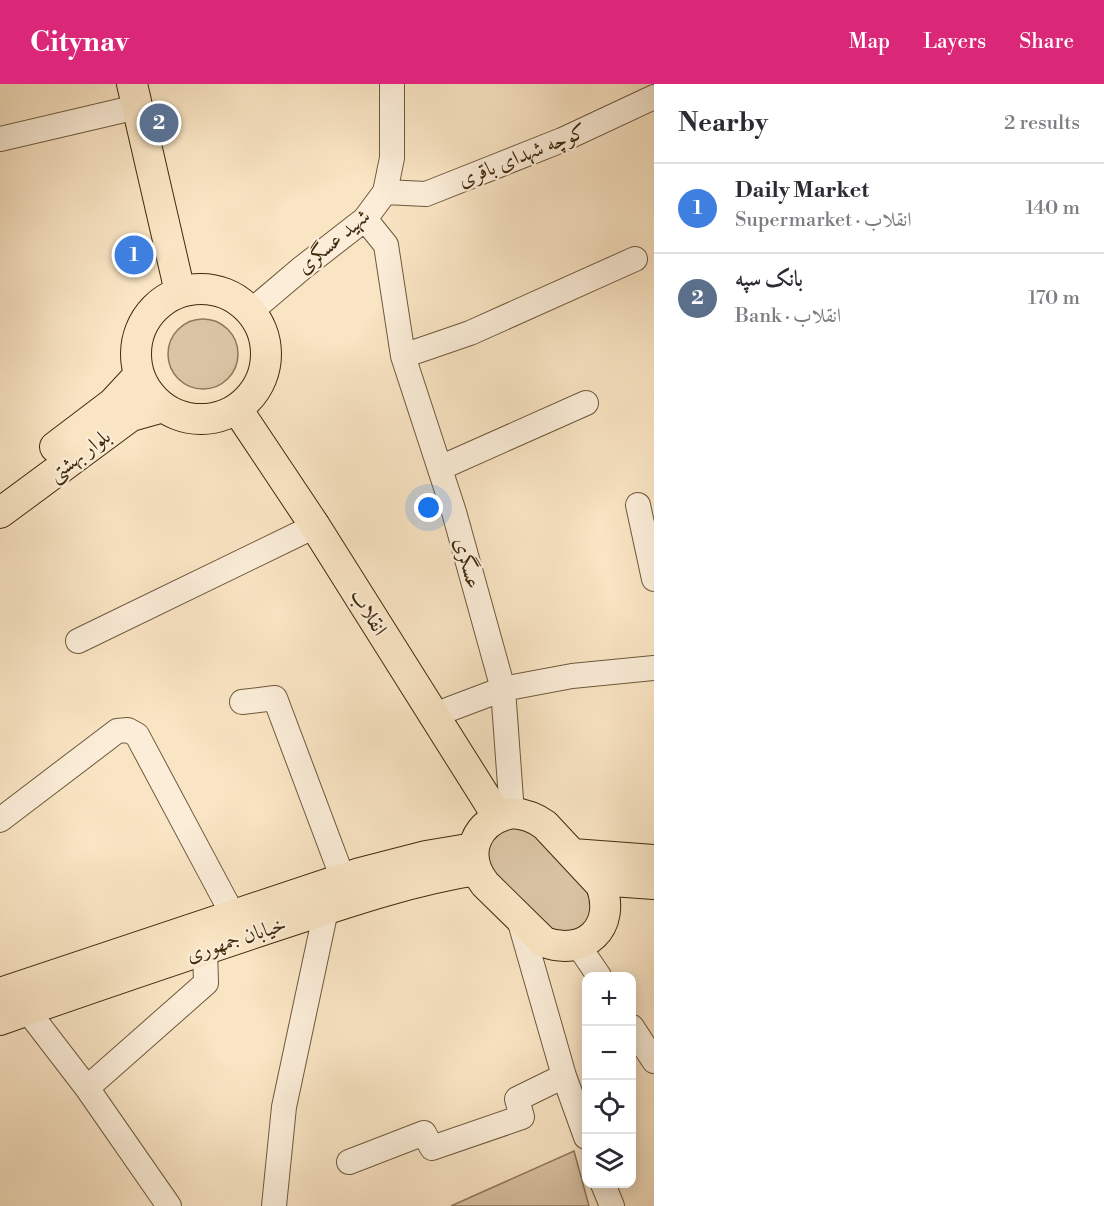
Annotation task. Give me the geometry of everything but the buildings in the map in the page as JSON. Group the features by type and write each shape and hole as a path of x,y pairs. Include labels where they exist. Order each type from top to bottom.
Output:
{"main road":[{"path":"135,95 180,292"},
{"path":"199,289 218,291 236,299 250,312 262,331 267,353 263,375 253,394 237,410 219,417 199,420 180,416 163,407 148,393 139,375 135,355 139,334 148,316 162,302 180,292 199,289"},
{"name":"بلوار بهشتی","path":"0,490 113,403 139,375"},
{"name":"بلوار بهشتی","path":"0,513 131,416 163,407"},
{"name":"انقلاب","path":"237,410 315,526 434,715 505,815"},
{"path":"524,814 535,819 573,854 598,880 606,896 607,908 604,920 590,939 567,947 544,942 519,919 484,885 475,859 481,830 505,815 524,814"},
{"path":"573,854 654,860"},
{"name":"خیابان جمهوری","path":"7,997 233,915 343,879 426,856 475,859"},
{"name":"خیابان جمهوری","path":"7,997 205,950 426,879 475,859"},
{"path":"598,880 654,884"}],"street":[{"name":"شهید عسگری","path":"250,312 365,219 385,192 392,158 392,84"},
{"path":"0,139 135,95"},
{"name":"کوچه شهدای باقری","path":"385,192 426,194 562,140 654,97"},
{"name":"عسگری","path":"365,219 386,245 403,356 440,468 503,689 505,815"},
{"path":"403,356 470,333 635,259"},
{"path":"440,468 586,403"},
{"path":"638,505 654,579"},
{"path":"78,641 315,526"},
{"path":"434,715 503,689 572,676 654,668"},
{"path":"242,702 275,698 343,879"},
{"path":"0,820 117,731 128,730 137,735 233,915"},
{"path":"274,1206 284,1107 326,910"},
{"path":"519,919 564,1076 585,1134"},
{"path":"578,945 595,972"},
{"path":"87,1088 206,982 205,950"},
{"path":"7,997 87,1088 169,1206"},
{"path":"636,1033 654,1061"},
{"path":"349,1162 424,1133 432,1148 522,1117 517,1099 564,1076"},
{"path":"605,1188 612,1206"}],"shaded area":[{"path":"203,319 216,322 228,329 235,341 238,354 235,367 228,379 216,386 203,389 190,386 178,379 171,367 168,354 171,341 178,329 190,322"},
{"path":"522,824 593,890 590,925 557,936 492,878 483,853 489,836"},
{"path":"574,1151 582,1188 584,1188 589,1206 451,1206"}],"place":[{"name":"بانک سپه","path":"159,123"},
{"name":"Daily Market","path":"134,255"}]}
